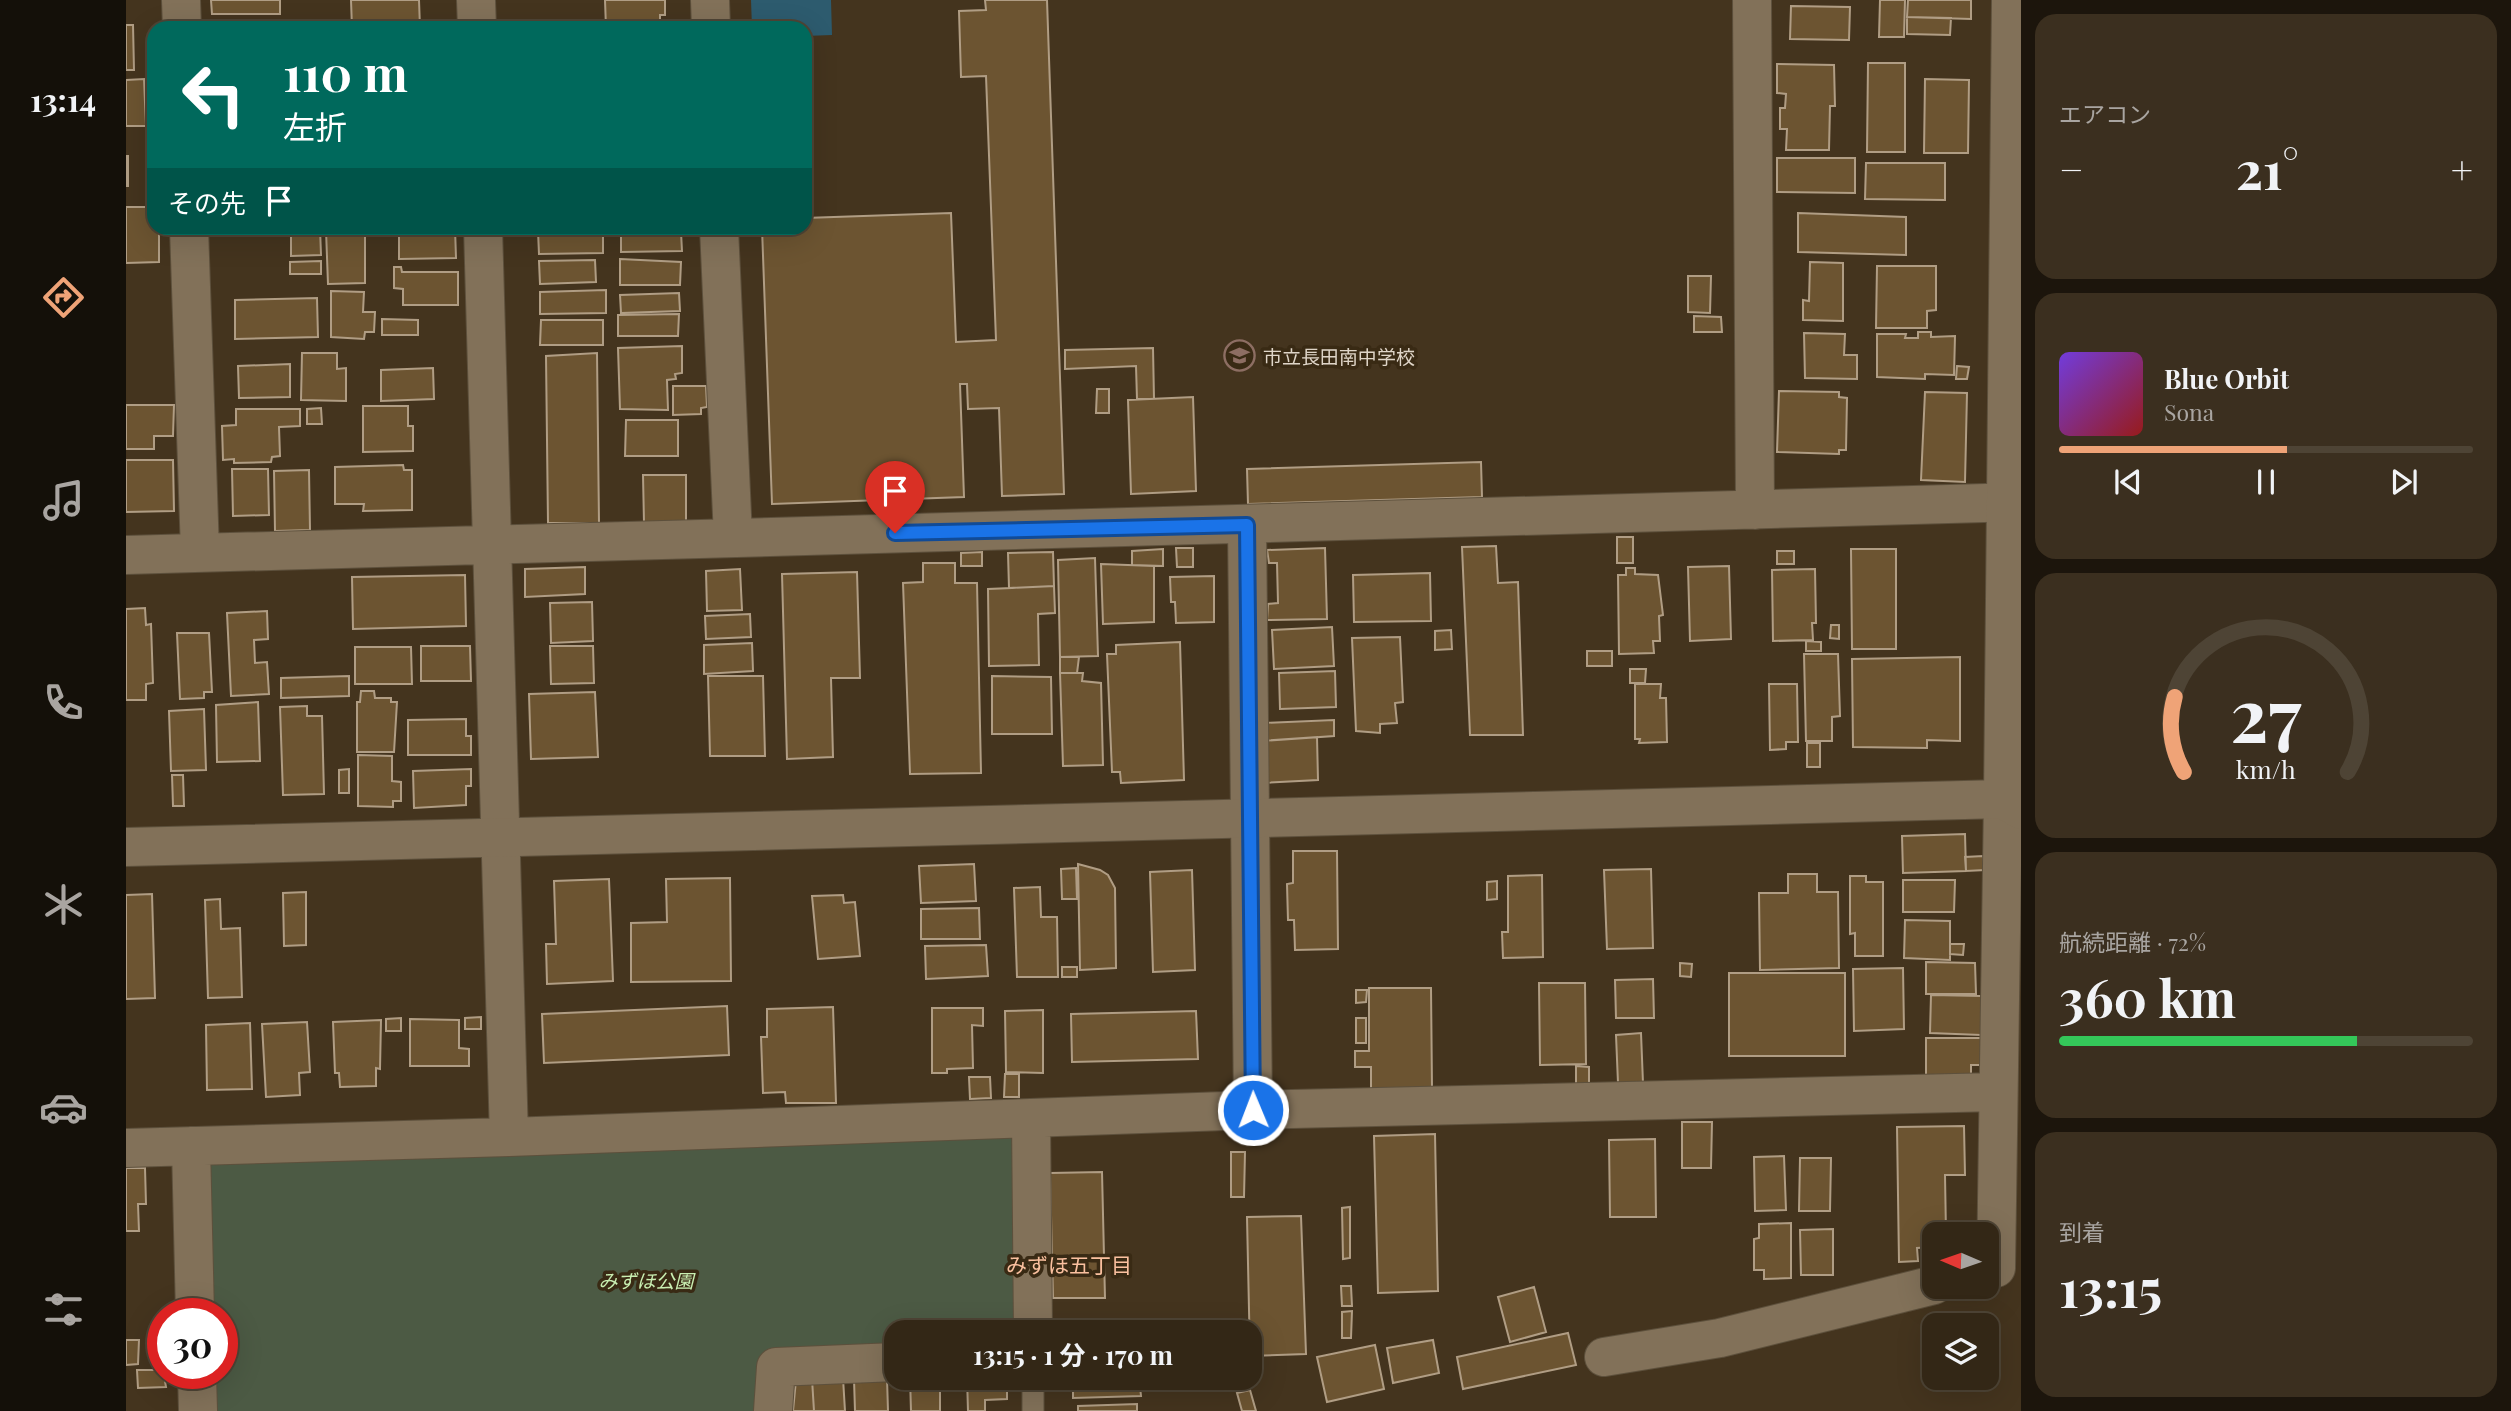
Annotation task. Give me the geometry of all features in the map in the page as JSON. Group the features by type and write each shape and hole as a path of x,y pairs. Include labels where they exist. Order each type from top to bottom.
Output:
{"street":[{"path":"181,0 182,21"},
{"path":"476,0 477,21"},
{"path":"710,0 711,21"},
{"path":"1752,0 1755,510"},
{"path":"2001,1266 1997,1091 2012,804 2011,0"},
{"path":"189,235 200,552"},
{"path":"483,235 509,1138"},
{"path":"719,235 733,537"},
{"path":"126,555 2013,502"},
{"path":"1247,525 1253,1110"},
{"path":"126,847 499,836 2012,804"},
{"path":"126,1148 509,1138 1253,1110 1997,1091"},
{"path":"1031,1118 1033,1320"},
{"path":"191,1146 195,1298"},
{"path":"1604,1357 1720,1338 1922,1288"},
{"path":"773,1411 776,1367 884,1362"},
{"path":"197,1389 198,1411"}],"lane":[{"path":"1033,1390 1033,1411"}],"green space":[{"name":"みずほ公園","path":"1012,1135 1015,1320 884,1320 884,1349 763,1354 757,1411 209,1411 208,1389 238,1389 238,1298 205,1298 200,1173 215,1157"}],"water":[{"path":"751,0 831,0 832,35 812,36 812,21 752,21"}],"building":[{"path":"211,0 280,0 280,14 212,14"},
{"path":"351,0 419,0 420,21 352,21"},
{"path":"605,0 665,0 665,15 660,15 660,21 606,21"},
{"path":"985,0 1047,0 1064,494 1002,496 999,408 968,409 967,384 960,384 964,497 772,504 762,235 812,235 812,218 951,213 956,342 996,340 986,76 961,77 959,11 986,10"},
{"path":"1880,0 1905,0 1904,37 1879,37"},
{"path":"1908,0 1971,0 1971,19 1907,17"},
{"path":"1791,6 1850,7 1849,40 1790,39"},
{"path":"1907,17 1951,18 1950,35 1907,34"},
{"path":"126,25 133,25 134,70 126,70"},
{"path":"1868,63 1905,63 1905,152 1867,152"},
{"path":"1777,64 1834,65 1835,106 1830,106 1829,150 1786,150 1787,129 1780,129 1780,108 1785,108 1786,94 1777,93"},
{"path":"144,79 146,126 126,126 126,80"},
{"path":"1925,79 1969,80 1968,153 1924,153"},
{"path":"128,156 128,186 126,186"},
{"path":"1777,158 1855,158 1855,193 1777,192"},
{"path":"1866,163 1945,163 1945,200 1865,199"},
{"path":"126,207 147,207 147,235 159,235 159,262 126,263"},
{"path":"1798,213 1906,217 1906,255 1798,252"},
{"path":"291,235 320,235 321,255 291,256"},
{"path":"326,235 365,235 365,283 328,284"},
{"path":"399,235 455,235 456,258 399,259"},
{"path":"538,235 603,235 603,253 539,254"},
{"path":"621,235 681,235 682,251 621,252"},
{"path":"620,259 681,262 680,285 620,285"},
{"path":"595,260 596,282 540,284 539,261"},
{"path":"321,261 321,274 290,274 290,262"},
{"path":"1810,262 1843,263 1843,321 1803,320 1803,300 1809,301"},
{"path":"1877,266 1936,266 1936,310 1927,311 1927,328 1876,328"},
{"path":"394,267 401,267 402,272 458,272 458,305 403,305 403,289 394,288"},
{"path":"1688,276 1711,276 1710,313 1688,312"},
{"path":"606,290 606,313 540,314 540,292"},
{"path":"331,291 364,292 363,312 375,312 374,332 365,332 364,339 331,337"},
{"path":"679,293 680,311 621,313 620,295"},
{"path":"317,298 318,337 235,339 235,300"},
{"path":"679,314 678,336 618,336 618,315"},
{"path":"1694,316 1721,317 1722,332 1694,332"},
{"path":"382,319 418,320 418,335 382,335"},
{"path":"541,320 603,320 603,345 540,345"},
{"path":"1918,332 1931,332 1931,337 1955,336 1954,375 1925,374 1925,379 1877,377 1877,334 1906,334 1905,338 1918,338"},
{"path":"1804,333 1845,334 1844,355 1857,355 1857,379 1805,378"},
{"path":"682,346 682,373 675,374 676,379 667,380 668,410 620,409 618,348"},
{"path":"1153,348 1154,399 1137,399 1136,366 1065,369 1065,350"},
{"path":"302,353 337,353 337,369 346,368 346,401 301,400"},
{"path":"597,353 599,523 548,523 546,356"},
{"path":"290,364 290,397 239,398 238,366"},
{"path":"1957,366 1969,367 1967,379 1956,379"},
{"path":"433,368 434,399 381,401 381,370"},
{"path":"673,386 706,386 707,407 701,408 701,414 673,415"},
{"path":"1097,389 1109,389 1109,413 1096,413"},
{"path":"1779,391 1839,392 1839,397 1847,398 1846,450 1839,450 1839,454 1777,452"},
{"path":"1925,392 1967,393 1965,482 1921,480"},
{"path":"1193,397 1196,491 1131,494 1128,400"},
{"path":"126,405 174,405 173,436 154,436 154,449 126,449"},
{"path":"363,406 408,406 408,426 413,426 413,451 363,452"},
{"path":"321,408 322,424 307,424 307,409"},
{"path":"236,409 300,409 300,426 279,427 280,456 272,457 271,462 234,463 234,459 223,460 222,426 236,425"},
{"path":"626,420 678,420 678,456 625,456"},
{"path":"126,460 173,460 174,511 126,512"},
{"path":"1481,462 1482,497 1248,504 1247,469"},
{"path":"403,465 404,470 412,470 412,510 363,511 364,504 335,504 335,467"},
{"path":"232,469 268,469 269,515 233,516"},
{"path":"309,470 310,530 275,531 274,471"},
{"path":"643,475 686,475 686,522 644,523"},
{"path":"1617,537 1633,537 1633,563 1617,563"},
{"path":"1496,546 1498,583 1518,582 1523,735 1470,735 1462,547"},
{"path":"1176,548 1193,548 1193,567 1177,567"},
{"path":"1325,548 1327,619 1267,620 1268,604 1278,603 1277,563 1269,563 1267,550"},
{"path":"1163,549 1163,566 1132,565 1132,551"},
{"path":"1851,549 1896,549 1896,649 1852,649"},
{"path":"1777,551 1794,551 1794,564 1777,564"},
{"path":"982,552 982,566 961,566 961,553"},
{"path":"1053,552 1054,586 1009,588 1008,553"},
{"path":"1095,558 1098,656 1060,657 1058,560"},
{"path":"923,563 955,563 955,583 977,583 981,773 910,774 903,583 923,582"},
{"path":"1101,564 1154,566 1154,622 1103,624"},
{"path":"1729,566 1731,639 1690,641 1688,567"},
{"path":"585,567 585,594 525,597 525,569"},
{"path":"1626,568 1635,568 1635,574 1658,575 1663,615 1659,616 1660,641 1653,641 1654,653 1619,654 1618,575 1626,575"},
{"path":"740,569 742,610 707,611 706,571"},
{"path":"1815,569 1816,623 1812,623 1813,640 1773,641 1772,570"},
{"path":"857,572 860,678 831,678 833,757 787,759 782,574"},
{"path":"1430,573 1431,621 1354,622 1353,575"},
{"path":"465,575 466,626 353,629 352,577"},
{"path":"1214,576 1214,622 1176,623 1175,602 1171,602 1170,577"},
{"path":"1054,586 1055,613 1038,614 1039,665 989,666 988,589"},
{"path":"592,602 593,641 551,643 550,603"},
{"path":"145,608 146,625 151,624 153,683 146,684 146,700 126,700 126,609"},
{"path":"267,611 268,639 254,640 255,663 267,662 269,694 231,696 227,613"},
{"path":"750,614 751,637 706,639 705,616"},
{"path":"1831,625 1839,625 1839,639 1830,638"},
{"path":"1332,627 1334,666 1274,669 1272,630"},
{"path":"1451,630 1452,649 1435,650 1435,631"},
{"path":"177,633 209,633 212,692 204,692 204,698 180,699"},
{"path":"1400,637 1403,702 1395,703 1397,723 1380,724 1380,733 1356,731 1352,638"},
{"path":"1806,641 1821,642 1821,651 1806,651"},
{"path":"1180,642 1184,780 1121,783 1120,772 1112,772 1107,654 1116,654 1116,645"},
{"path":"752,643 753,671 704,674 704,645"},
{"path":"421,646 470,646 471,681 421,681"},
{"path":"550,646 593,646 594,683 551,684"},
{"path":"355,647 411,647 412,684 355,684"},
{"path":"1587,651 1612,651 1612,666 1587,666"},
{"path":"1804,654 1838,654 1840,716 1832,717 1832,741 1806,741"},
{"path":"1060,657 1079,657 1077,673 1060,673"},
{"path":"1960,657 1960,741 1927,740 1927,748 1853,747 1852,659"},
{"path":"1630,669 1646,669 1645,683 1630,683"},
{"path":"1335,671 1336,707 1280,709 1279,673"},
{"path":"1060,673 1083,673 1082,681 1101,683 1103,765 1063,766"},
{"path":"349,676 349,696 281,698 281,678"},
{"path":"708,676 763,676 765,756 710,756"},
{"path":"992,676 1051,677 1052,734 992,734"},
{"path":"1635,684 1661,684 1660,698 1666,698 1667,742 1639,743 1640,739 1635,739"},
{"path":"1769,684 1797,684 1798,742 1786,742 1786,749 1770,750"},
{"path":"361,691 374,691 375,698 391,698 391,702 397,702 394,752 357,752 357,702 360,702"},
{"path":"595,692 598,757 531,759 529,694"},
{"path":"258,702 260,761 217,762 216,705"},
{"path":"307,706 307,716 322,716 324,794 283,795 280,707"},
{"path":"204,709 206,770 171,771 169,711"},
{"path":"466,719 466,736 471,736 471,755 408,755 408,720"},
{"path":"1334,720 1334,736 1261,741 1261,723"},
{"path":"1317,737 1318,780 1262,783 1261,741"},
{"path":"1807,743 1820,743 1820,767 1807,767"},
{"path":"358,755 392,756 392,781 401,782 401,801 393,801 393,807 358,806"},
{"path":"349,769 349,793 339,793 339,770"},
{"path":"471,769 471,786 466,786 466,805 414,808 413,771"},
{"path":"172,775 183,775 184,806 173,806"},
{"path":"1965,834 1966,871 1903,873 1902,836"},
{"path":"1293,851 1337,851 1338,949 1295,950 1294,920 1288,920 1287,884 1293,883"},
{"path":"1983,856 1985,870 1966,871 1965,857"},
{"path":"974,864 976,901 921,903 919,866"},
{"path":"1078,864 1108,875 1115,888 1116,968 1080,970"},
{"path":"1076,868 1077,899 1062,899 1061,869"},
{"path":"1651,869 1653,948 1607,949 1604,870"},
{"path":"1192,870 1195,970 1153,972 1150,872"},
{"path":"1788,874 1817,874 1817,892 1838,892 1839,968 1760,970 1759,893 1788,893"},
{"path":"1542,875 1543,957 1503,958 1502,932 1508,932 1508,876"},
{"path":"1850,876 1866,876 1866,882 1883,882 1883,956 1855,956 1855,933 1850,934"},
{"path":"730,878 731,981 631,982 631,923 667,922 666,879"},
{"path":"609,879 613,981 547,984 546,944 556,944 554,881"},
{"path":"1903,880 1955,880 1954,912 1903,912"},
{"path":"1497,881 1497,899 1487,900 1487,882"},
{"path":"1040,887 1041,917 1057,917 1058,977 1017,977 1014,888"},
{"path":"306,892 306,945 284,946 283,893"},
{"path":"152,894 155,998 126,999 126,895"},
{"path":"843,895 844,903 855,902 860,956 818,959 812,896"},
{"path":"220,899 221,929 240,928 242,997 208,998 205,900"},
{"path":"979,908 980,939 921,939 921,909"},
{"path":"1905,920 1950,921 1950,960 1904,958"},
{"path":"1950,944 1964,944 1963,955 1950,954"},
{"path":"986,945 988,976 926,979 925,946"},
{"path":"1926,962 1975,963 1976,994 1926,994"},
{"path":"1680,963 1692,964 1691,977 1680,976"},
{"path":"1062,967 1077,967 1077,977 1062,977"},
{"path":"1903,968 1904,1029 1854,1031 1853,969"},
{"path":"1729,973 1845,973 1845,1056 1729,1056"},
{"path":"1653,979 1654,1018 1616,1018 1615,980"},
{"path":"1539,983 1585,983 1586,1064 1540,1065"},
{"path":"1369,988 1431,988 1432,1088 1371,1089 1371,1067 1355,1067 1355,1051 1369,1051"},
{"path":"1356,990 1367,990 1366,1002 1356,1003"},
{"path":"1931,995 1982,996 1981,1035 1930,1033"},
{"path":"727,1006 729,1055 544,1063 542,1014"},
{"path":"833,1007 836,1103 786,1103 785,1092 763,1093 761,1037 767,1037 767,1009"},
{"path":"932,1008 983,1008 983,1026 972,1025 973,1068 947,1069 947,1073 932,1073"},
{"path":"1043,1010 1043,1073 1006,1072 1005,1011"},
{"path":"1196,1011 1198,1059 1072,1062 1071,1014"},
{"path":"481,1017 481,1029 465,1029 465,1018"},
{"path":"401,1018 401,1031 386,1031 386,1019"},
{"path":"1356,1018 1366,1018 1366,1043 1356,1043"},
{"path":"410,1019 459,1020 459,1048 469,1049 469,1066 410,1066"},
{"path":"381,1020 380,1069 376,1068 376,1086 340,1087 339,1073 335,1073 333,1022"},
{"path":"307,1022 310,1072 299,1073 300,1095 266,1097 262,1024"},
{"path":"250,1023 252,1089 207,1090 206,1025"},
{"path":"1641,1033 1643,1083 1618,1083 1616,1035"},
{"path":"1926,1038 1985,1038 1984,1065 1971,1065 1971,1076 1926,1075"},
{"path":"1576,1066 1589,1067 1589,1087 1576,1086"},
{"path":"1005,1074 1019,1074 1019,1097 1004,1097"},
{"path":"969,1077 990,1077 991,1098 970,1099"},
{"path":"1682,1122 1712,1122 1711,1168 1682,1168"},
{"path":"1964,1126 1965,1175 1945,1175 1946,1222 1922,1222 1922,1248 1917,1248 1918,1261 1899,1262 1897,1127"},
{"path":"1435,1134 1438,1291 1378,1293 1374,1136"},
{"path":"1655,1139 1656,1217 1610,1217 1609,1140"},
{"path":"1231,1152 1245,1152 1244,1197 1231,1197"},
{"path":"1784,1156 1786,1210 1755,1211 1754,1157"},
{"path":"1800,1158 1831,1158 1830,1211 1799,1211"},
{"path":"126,1168 145,1168 146,1204 138,1204 139,1231 126,1231"},
{"path":"1102,1172 1105,1298 1053,1298 1050,1173"},
{"path":"1350,1207 1350,1258 1343,1259 1342,1208"},
{"path":"1301,1216 1306,1354 1262,1356 1262,1320 1249,1320 1247,1217"},
{"path":"1791,1223 1791,1278 1764,1279 1764,1270 1754,1270 1754,1239 1759,1238 1759,1224"},
{"path":"1833,1229 1833,1275 1801,1275 1800,1230"},
{"path":"1341,1286 1351,1286 1352,1306 1342,1306"},
{"path":"1534,1287 1546,1332 1510,1342 1498,1297"},
{"path":"1352,1311 1351,1338 1342,1338 1342,1312"},
{"path":"1568,1333 1576,1365 1463,1389 1457,1357"},
{"path":"126,1340 139,1340 138,1364 126,1365"},
{"path":"1433,1340 1439,1373 1393,1383 1387,1348"},
{"path":"1375,1345 1384,1389 1327,1402 1317,1357"},
{"path":"137,1370 147,1370 147,1388 138,1388"},
{"path":"843,1378 845,1411 814,1411 812,1379"},
{"path":"884,1378 888,1411 855,1411 854,1379"},
{"path":"812,1379 814,1411 793,1411 796,1380"},
{"path":"910,1390 940,1390 940,1411 911,1411"},
{"path":"967,1390 1007,1390 1007,1399 985,1400 985,1411 968,1411"},
{"path":"1073,1390 1140,1390 1141,1396 1073,1398"},
{"path":"1250,1390 1256,1411 1242,1411 1237,1393"},
{"path":"1137,1404 1137,1411 1078,1411 1078,1406"}],"place":[{"name":"市立長田南中学校","path":"1240,356"}],"district":[{"name":"みずほ五丁目","path":"1069,1264"}],"route":[{"path":"895,533 1247,525 1253,1110"}]}
